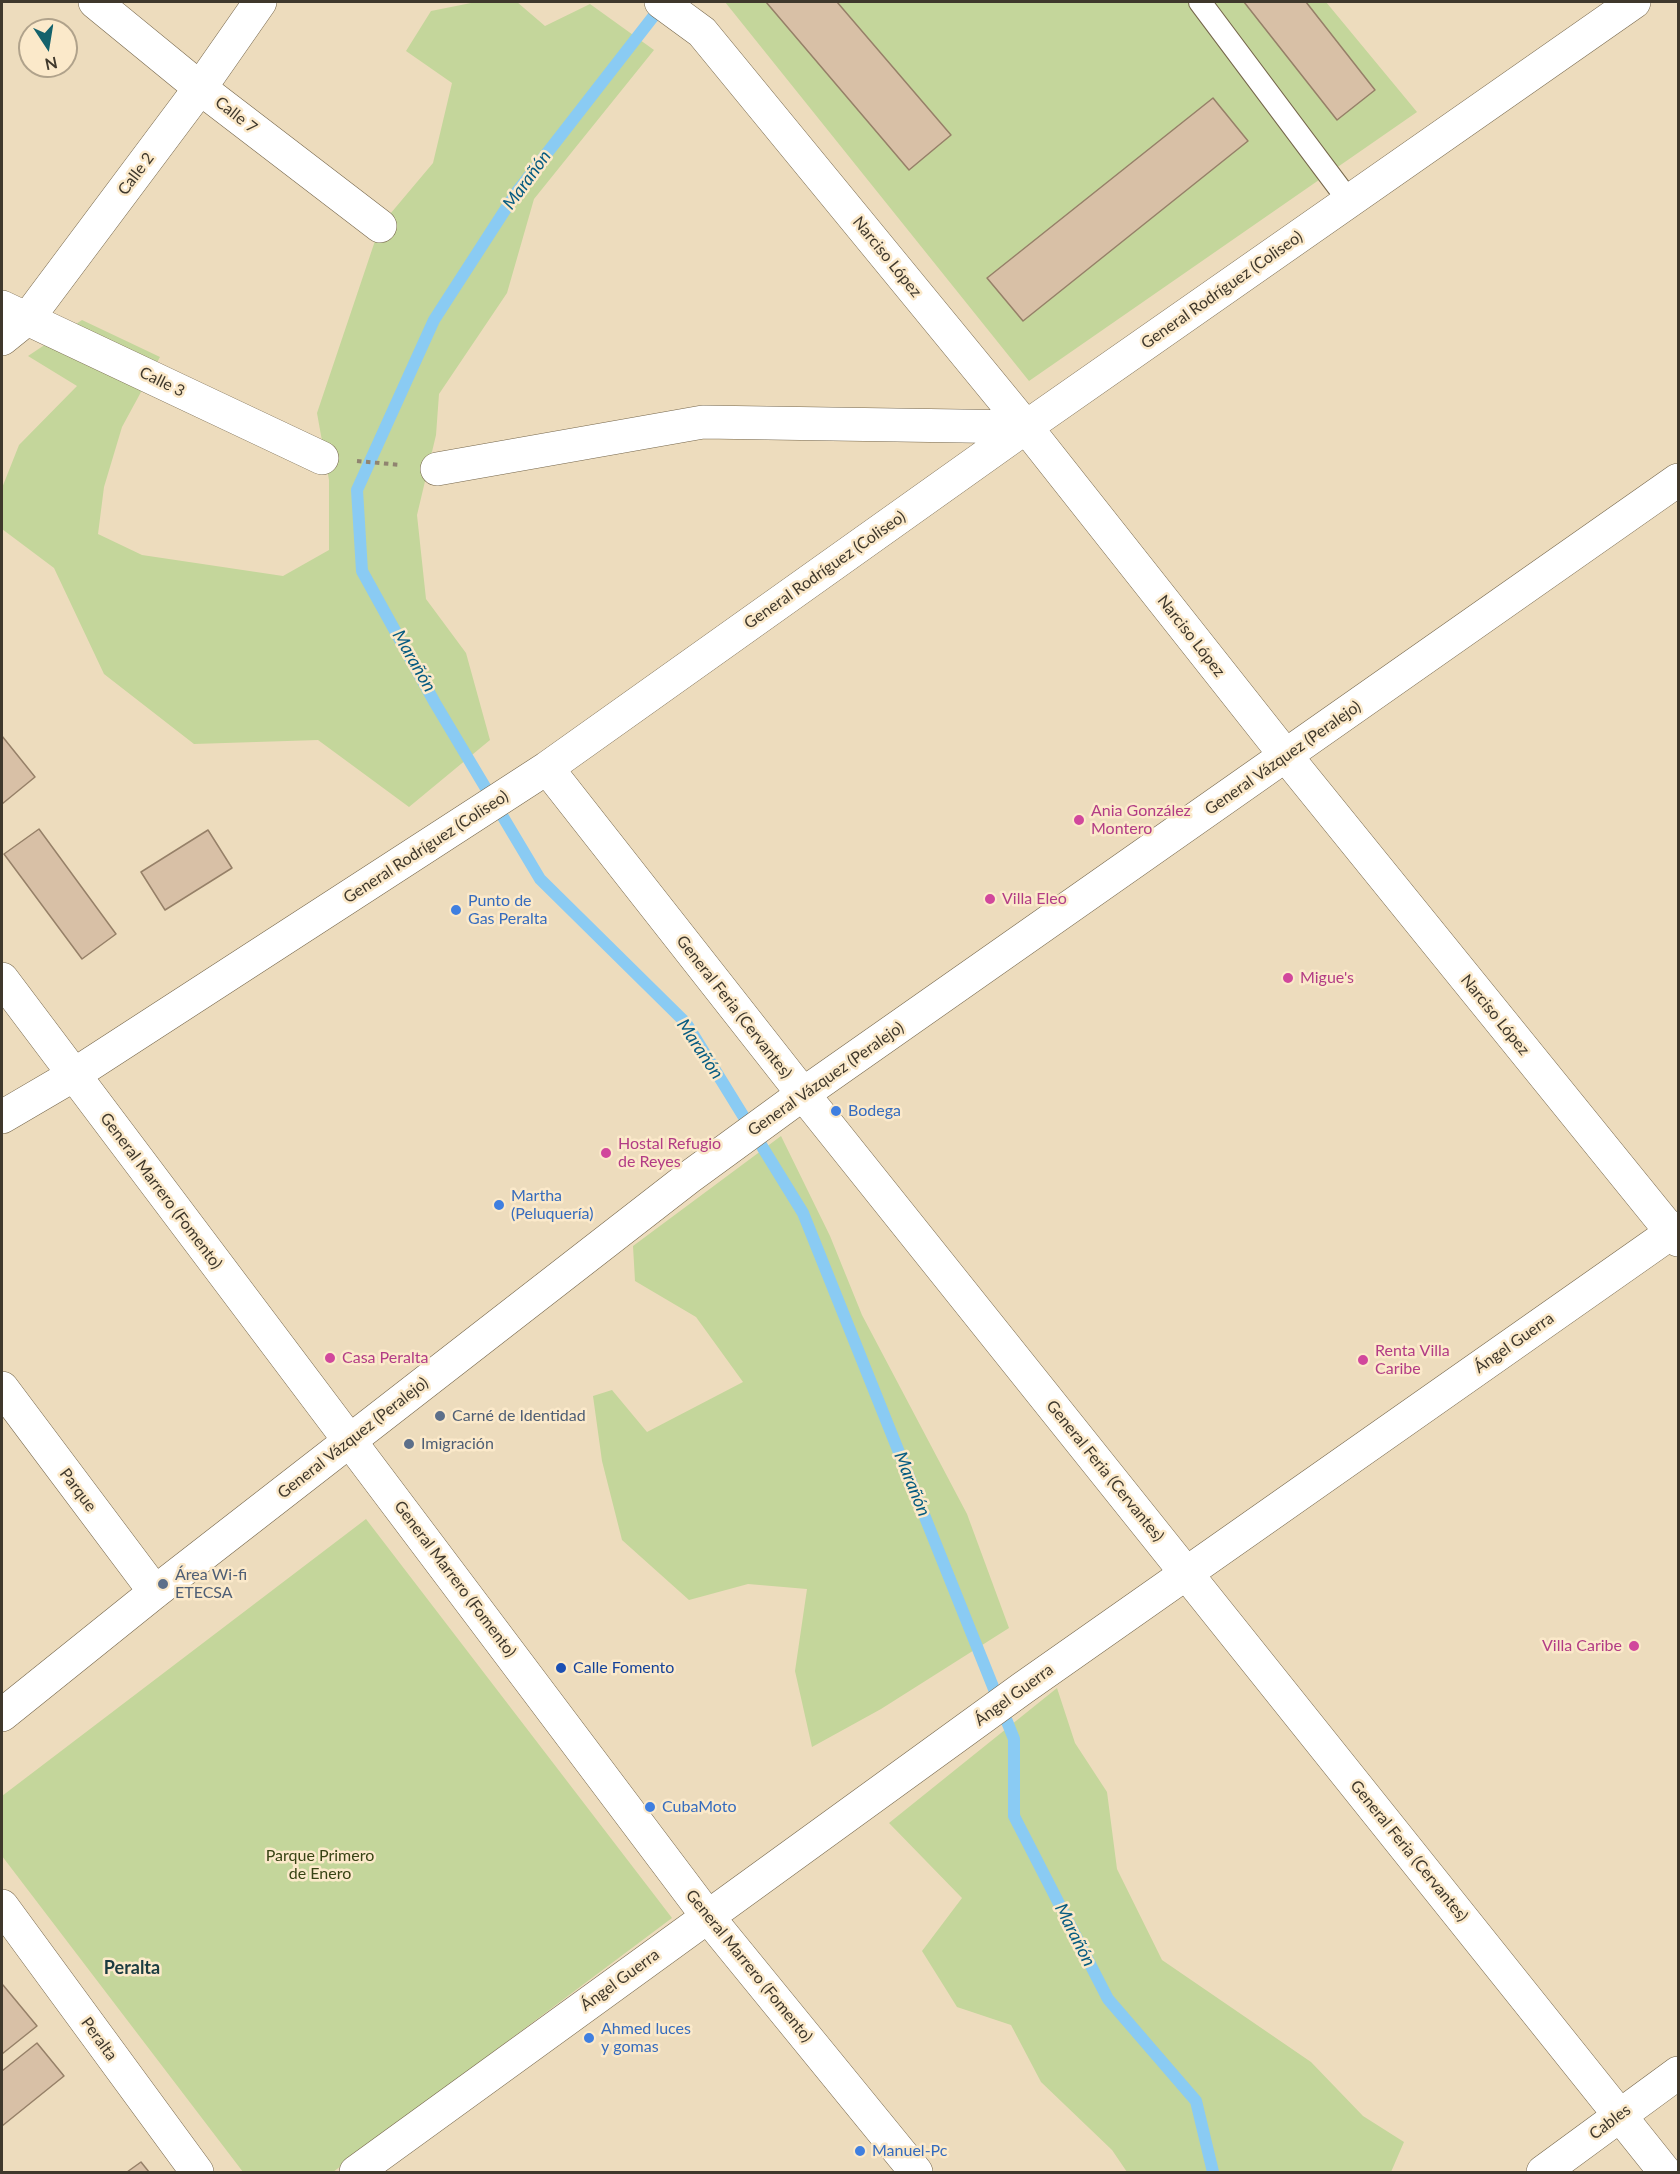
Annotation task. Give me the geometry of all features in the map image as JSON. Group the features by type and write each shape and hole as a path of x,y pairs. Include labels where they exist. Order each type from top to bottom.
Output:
{"street":[{"name":"Calle 7","path":"95,2 200,88 380,226"},
{"name":"Calle 2","path":"2,339 15,313 200,88 260,2"},
{"name":"Narciso López","path":"661,2 702,32 1026,427 1286,756 1676,1233"},
{"name":"General Rodríguez (Coliseo)","path":"2,1117 72,1076 547,768 1026,427 1634,2"},
{"name":"Calle 3","path":"15,313 322,458"},
{"path":"437,469 703,422 1026,427"},
{"name":"General Vázquez (Peralejo)","path":"2,1715 155,1592 688,1178 802,1094 1678,480"},
{"name":"General Feria (Cervantes)","path":"547,768 802,1094 1665,2172"},
{"name":"General Marrero (Fomento)","path":"2,979 72,1076 351,1440 708,1917 916,2172"},
{"name":"Ángel Guerra","path":"356,2172 1023,1688 1676,1233"},
{"name":"Parque","path":"2,1388 155,1592"},
{"name":"Peralta","path":"2,1906 197,2172"},
{"name":"Cables","path":"1543,2172 1678,2073"}],"lane":[{"path":"1200,2 1349,201"}],"path":[{"path":"322,458 437,469"}],"green space":[{"path":"476,2 517,2 545,26 590,4 654,50 534,199 507,293 439,394 436,435 417,515 426,599 466,653 490,740 409,807 318,740 194,744 104,674 54,568 2,529 2,488 19,445 77,386 28,356 82,320 160,357 122,427 104,487 98,534 142,555 283,576 329,550 329,480 317,413 380,226 433,163 452,83 406,51 431,11"},
{"path":"725,2 1326,2 1417,112 1029,381"},
{"path":"781,1136 830,1236 862,1315 967,1514 1009,1628 881,1709 812,1747 795,1671 807,1589 748,1584 689,1600 622,1540 602,1461 593,1396 612,1390 647,1432 743,1382 696,1317 635,1281 633,1246"},
{"name":"Parque Primero de Enero","path":"366,1519 672,1918 333,2172 243,2172 2,1856 2,1796"},
{"path":"1057,1688 1075,1743 1107,1792 1117,1869 1162,1960 1311,2062 1363,2116 1404,2142 1391,2172 1127,2172 1112,2150 1041,2082 1011,2025 957,2007 922,1951 962,1898 889,1823"}],"building":[{"path":"766,2 837,2 951,135 909,170"},
{"path":"1244,2 1306,2 1375,90 1337,120"},
{"path":"1213,98 1248,141 1023,321 987,278"},
{"path":"2,736 35,777 2,804"},
{"path":"39,829 116,934 82,959 4,854"},
{"path":"208,830 232,868 165,910 141,872"},
{"path":"2,1986 37,2026 2,2054"},
{"path":"37,2043 64,2076 2,2126 2,2071"},
{"path":"141,2162 149,2172 127,2172"}],"waterway":[{"name":"Marañón","path":"663,4 516,193 434,320 357,490 362,571 435,703 540,879 686,1023 803,1213 1014,1739 1014,1816 1108,1999 1196,2101 1213,2172"}],"place":[{"name":"Ania González Montero","path":"1079,820"},
{"name":"Villa Eleo","path":"990,899"},
{"name":"Punto de Gas Peralta","path":"456,910"},
{"name":"Migue's","path":"1288,978"},
{"name":"Bodega","path":"836,1111"},
{"name":"Hostal Refugio de Reyes","path":"606,1153"},
{"name":"Martha (Peluquería)","path":"499,1205"},
{"name":"Casa Peralta","path":"330,1358"},
{"name":"Renta Villa Caribe","path":"1363,1360"},
{"name":"Carné de Identidad","path":"440,1416"},
{"name":"Imigración","path":"409,1444"},
{"name":"Área Wi-fi ETECSA","path":"163,1584"},
{"name":"Villa Caribe","path":"1634,1646"},
{"name":"Calle Fomento","path":"561,1668"},
{"name":"CubaMoto","path":"650,1807"},
{"name":"Ahmed luces y gomas","path":"589,2038"},
{"name":"Manuel-Pc","path":"860,2151"}],"district":[{"name":"Peralta","path":"132,1968"}]}
